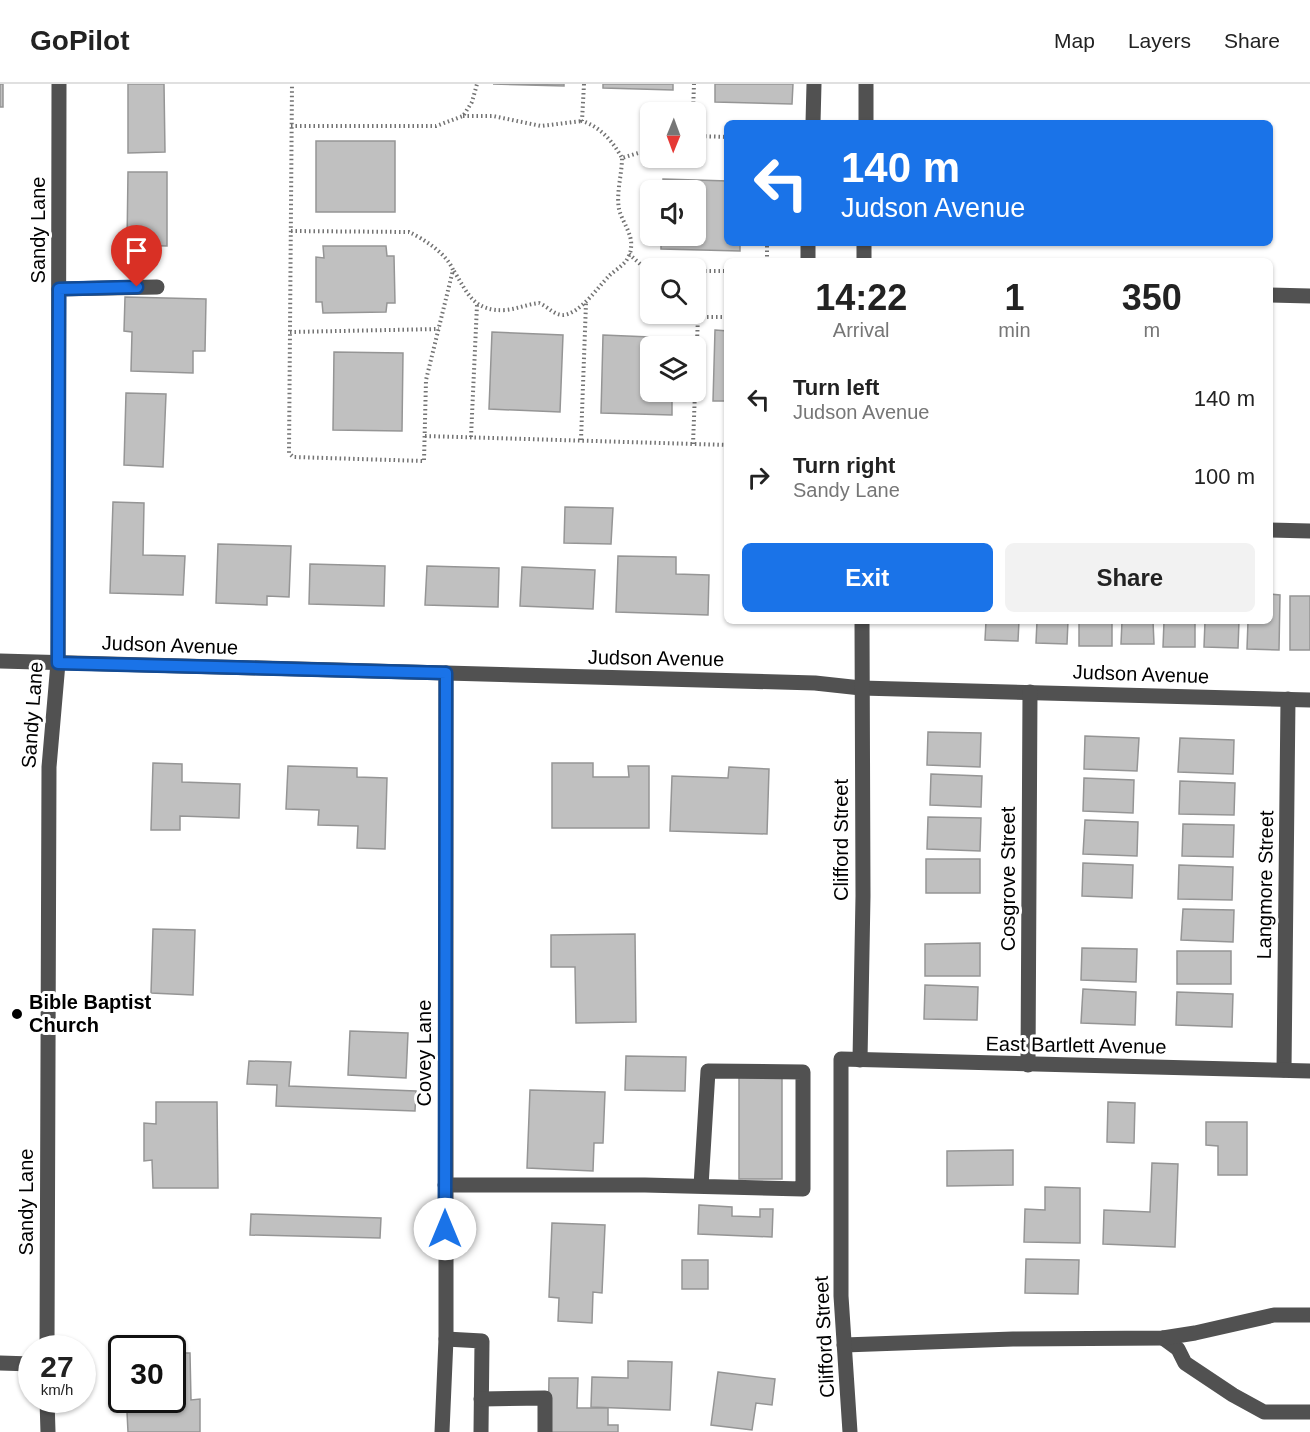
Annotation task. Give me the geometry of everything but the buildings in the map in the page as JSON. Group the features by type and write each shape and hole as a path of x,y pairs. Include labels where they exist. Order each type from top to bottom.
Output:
{"street":[{"name":"Sandy Lane","path":"47,1335 49,767 58,663 59,84"},
{"path":"813,120 814,84"},
{"path":"866,84 866,120"},
{"path":"59,289 157,287"},
{"path":"1273,295 1310,296"},
{"path":"1273,530 1310,531"},
{"name":"Clifford Street","path":"860,1060 863,896 862,624"},
{"name":"Judson Avenue","path":"0,661 815,683 861,688 1310,700"},
{"name":"Covey Lane","path":"442,1432 446,1339 446,673"},
{"name":"Cosgrove Street","path":"1028,1065 1030,692"},
{"name":"Langmore Street","path":"1284,1070 1288,699"},
{"name":"Clifford Street","path":"841,1059 841,1296 850,1432"},
{"name":"East Bartlett Avenue","path":"841,1059 1310,1071"},
{"path":"445,1185 701,1186 803,1189 803,1072 708,1071 701,1186"},
{"path":"844,1345 1013,1339 1164,1338 1274,1315 1310,1315"},
{"path":"1164,1338 1178,1349 1185,1363 1233,1395 1264,1412 1310,1412"},
{"path":"446,1339 482,1341 481,1432"},
{"path":"0,1363 18,1364"},
{"path":"481,1399 545,1398 544,1432"},
{"path":"47,1413 48,1432"}],"path":[{"path":"292,84 290,453 293,458 424,461 426,380 453,270"},
{"path":"463,116 472,102 477,84"},
{"path":"582,121 584,84"},
{"path":"693,102 694,84"},
{"path":"291,126 436,126 463,116 493,116 541,126 582,121 590,123 603,133 616,147 622,158 618,198 623,223 631,237 632,250 627,260 601,284 586,302 569,313 562,315 552,312 539,303 507,310 477,305"},
{"path":"706,136 724,137"},
{"path":"622,158 640,152"},
{"path":"291,231 409,232 450,262 477,305 471,437"},
{"path":"629,254 640,264"},
{"path":"706,271 724,271"},
{"path":"581,440 586,302"},
{"path":"706,316 724,317"},
{"path":"290,332 439,329"},
{"path":"693,444 695,402"},
{"path":"425,436 724,445"}],"place":[{"name":"Bible Baptist Church","path":"17,1014"}],"route":[{"path":"137,287 59,289 58,663 446,673 445,1229"}]}
